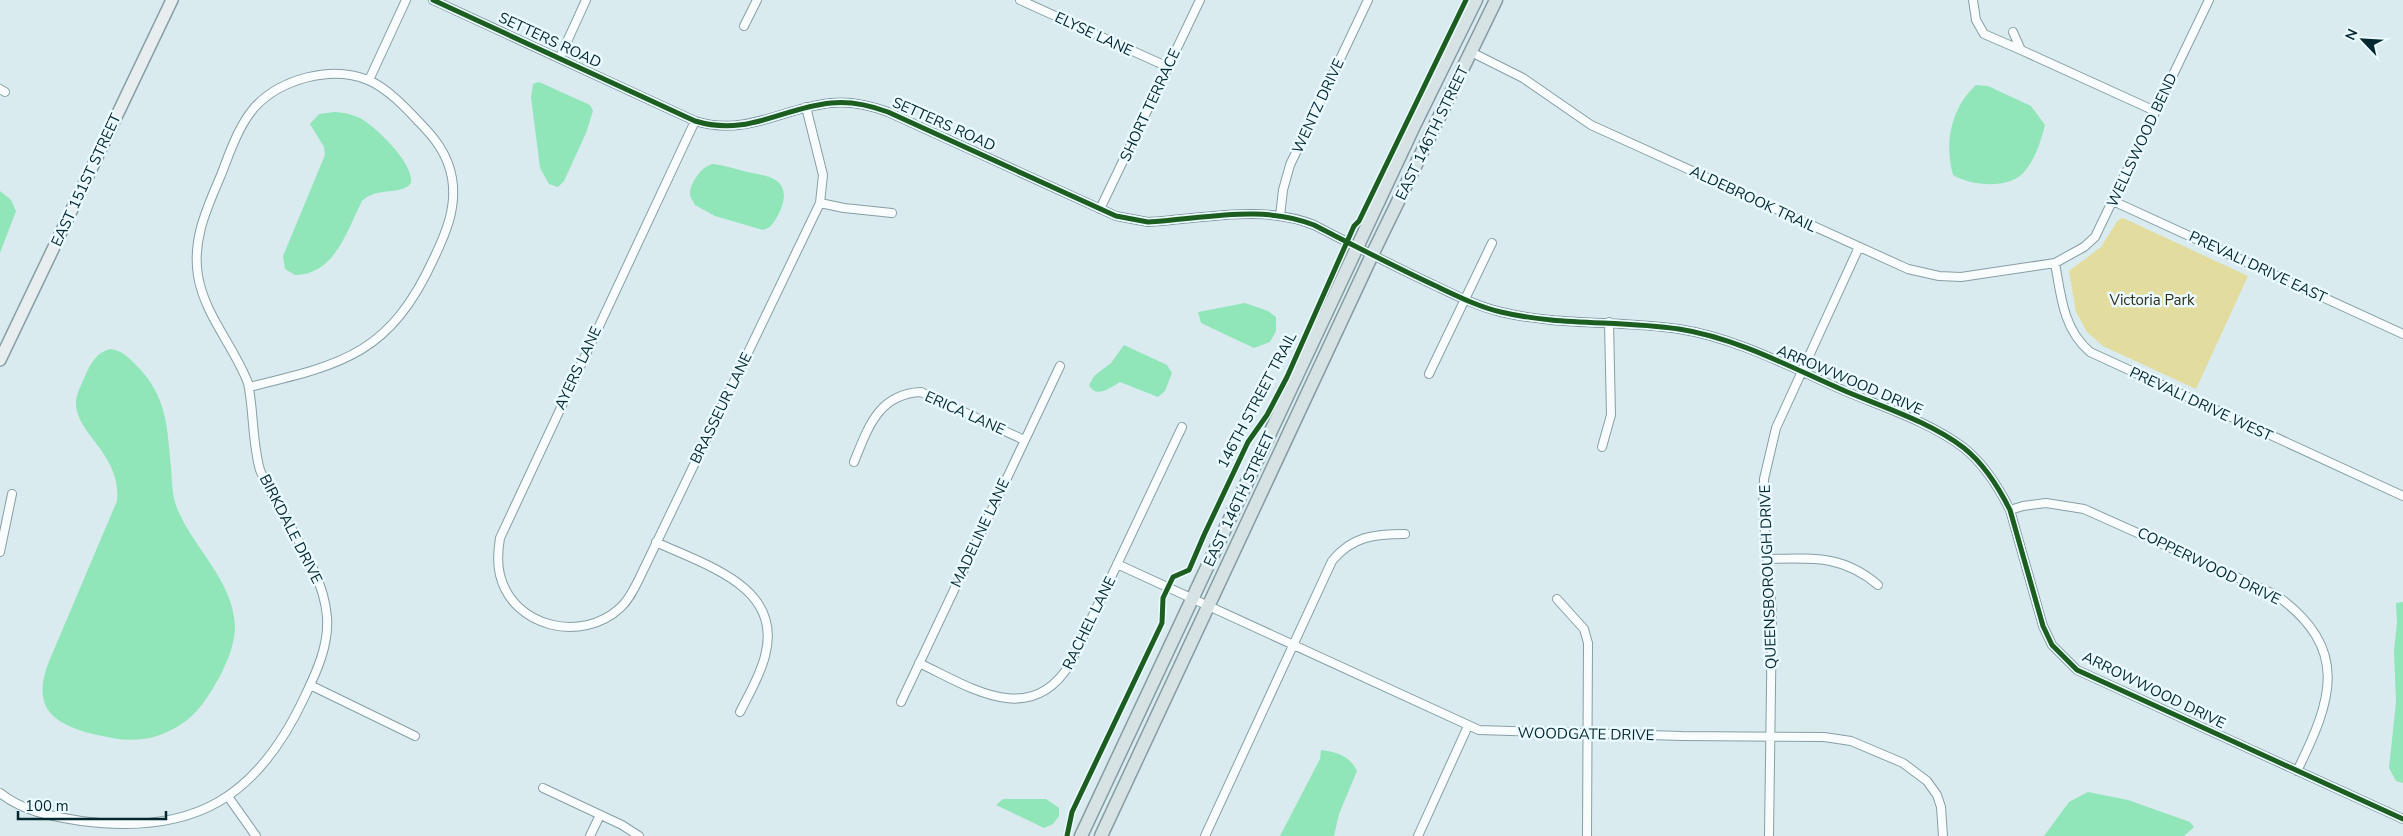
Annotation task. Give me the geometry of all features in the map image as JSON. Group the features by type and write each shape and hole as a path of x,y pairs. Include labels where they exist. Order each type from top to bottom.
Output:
{"main road":[{"name":"EAST 146TH STREET","path":"1101,836 1201,603 1365,251 1476,0"},
{"name":"EAST 146TH STREET","path":"1081,836 1201,603 1365,251 1471,52 1496,0"}],"street":[{"name":"EAST 151ST STREET","path":"0,360 172,0"},
{"path":"249,387 320,370 340,362 378,339 393,325 415,296 449,226 452,180 443,153 436,140 407,109 369,80 406,0"},
{"name":"SETTERS ROAD","path":"433,0 560,57 695,121 721,127 743,126 806,107 832,102 875,107 1100,209 1131,221 1148,222 1251,214 1280,216 1314,225 1365,251"},
{"path":"560,57 586,0"},
{"path":"744,26 757,0"},
{"name":"ELYSE LANE","path":"1020,0 1168,67"},
{"name":"SHORT TERRACE","path":"1100,209 1200,0"},
{"name":"WENTZ DRIVE","path":"1280,216 1283,190 1290,165 1368,0"},
{"path":"1973,0 1976,20 1984,34 2155,111"},
{"name":"WELLSWOOD BEND","path":"2055,262 2089,243 2100,228 2209,0"},
{"path":"2013,32 2021,50"},
{"name":"ALDEBROOK TRAIL","path":"1471,52 1523,78 1591,125 1908,270 1939,276 1961,277 2055,262"},
{"name":"BIRKDALE DRIVE","path":"0,793 20,806 35,812 115,826 168,822 200,813 229,798 254,777 276,751 289,730 322,657 327,616 322,590 260,470 249,387 234,352 208,311 200,289 196,247 207,206 239,132 256,106 292,82 323,74 369,80"},
{"name":"BRASSEUR LANE","path":"528,614 547,624 573,628 591,624 608,617 630,596 820,203 822,175 806,107"},
{"name":"AYERS LANE","path":"528,614 510,598 500,577 498,563 500,538 695,121"},
{"name":"PREVALI DRIVE EAST","path":"2113,201 2403,334"},
{"path":"820,203 844,208 892,213"},
{"path":"1429,374 1492,243"},
{"name":"QUEENSBOROUGH DRIVE","path":"1769,836 1772,614 1763,509 1766,463 1776,428 1859,247"},
{"name":"ARROWWOOD DRIVE","path":"1365,251 1465,299 1499,312 1529,317 1609,322 1680,330 1716,338 1801,372 1948,437 1981,464 2010,510 2043,626 2052,645 2077,670 2403,819"},
{"name":"PREVALI DRIVE WEST","path":"2055,262 2068,324 2075,336 2090,352 2403,496"},
{"path":"1602,447 1611,415 1609,322"},
{"name":"MADELINE LANE","path":"902,702 1060,366"},
{"name":"ERICA LANE","path":"854,462 872,422 880,410 889,401 909,393 921,392 1024,440"},
{"name":"RACHEL LANE","path":"919,664 993,697 1016,699 1040,693 1062,676 1070,664 1182,427"},
{"path":"0,552 12,494"},
{"name":"COPPERWOOD DRIVE","path":"2010,510 2046,503 2084,509 2276,595 2297,610 2321,645 2328,668 2328,689 2324,711 2297,771"},
{"path":"1205,836 1326,573 1341,551 1368,536 1405,534"},
{"path":"656,542 734,579 751,592 760,606 767,623 768,644 758,675 740,712"},
{"path":"1768,559 1813,559 1841,562 1862,571 1878,585"},
{"name":"WOODGATE DRIVE","path":"1117,564 1468,726 1492,732 1770,736 1844,739 1875,750 1911,767 1927,781 1939,800 1944,821 1943,836"},
{"path":"1557,599 1584,629 1588,643 1587,836"},
{"path":"310,685 415,736"},
{"path":"1418,836 1468,726"},
{"path":"543,788 639,836"},
{"path":"229,798 256,836"},
{"path":"590,836 600,815"}],"green space":[{"name":"Victoria Park","path":"2123,218 2248,276 2196,389 2103,346 2087,332 2076,312 2069,271 2101,247 2118,220"}],"shaded area":[{"path":"539,82 590,105 593,111 586,133 564,181 558,187 549,184 540,168 531,97 533,84"},
{"path":"1976,85 1988,86 2031,106 2045,125 2038,149 2029,166 2018,177 2000,184 1980,184 1961,179 1953,175 1950,163 1950,139 1955,115 1967,94"},
{"path":"341,112 360,118 384,137 407,166 411,183 401,189 368,196 362,201 345,237 330,259 320,268 309,273 295,275 285,269 283,256 325,155 324,147 310,124 319,114"},
{"path":"712,164 766,176 777,181 784,192 784,198 780,211 770,227 763,230 715,216 695,205 690,196 691,186 700,172"},
{"path":"0,191 11,200 16,211 0,253"},
{"path":"1245,303 1268,311 1276,317 1276,331 1270,342 1254,348 1201,323 1198,312"},
{"path":"1124,345 1167,365 1172,373 1165,391 1158,397 1120,382 1099,392 1092,389 1089,385 1094,376 1111,363"},
{"path":"110,349 127,356 154,387 166,425 175,503 184,523 220,579 233,609 235,626 226,664 212,690 198,709 180,725 169,731 158,736 138,740 105,737 78,730 65,724 55,718 48,710 44,700 43,689 50,659 117,501 117,484 112,470 106,457 82,424 77,413 76,401 77,394 92,363 101,353"},
{"path":"2403,602 2403,783 2396,781 2389,768 2396,702 2394,650 2397,623 2396,603"},
{"path":"1321,750 1347,758 1357,771 1339,814 1334,836 1280,836 1320,759"},
{"path":"2088,792 2128,800 2190,822 2194,827 2184,836 2044,836 2069,802"},
{"path":"1003,799 1046,799 1059,808 1059,816 1053,824 1044,828 996,805"}],"cycle path":[{"path":"433,0 695,121 732,126 748,124 796,110 831,103 852,103 867,106 888,112 1116,216 1148,222 1232,214 1274,215 1294,219 1314,225 1421,279 1468,301 1493,310 1545,319 1679,329 1722,339 1764,355 1922,423 1951,439 1978,461 2001,493 2010,510 2043,626 2052,645 2077,670 2403,819"},
{"name":"146TH STREET TRAIL","path":"1067,836 1072,812 1162,623 1163,598 1173,577 1189,570 1248,442 1267,415 1287,377 1354,226 1359,221 1466,0"}]}
